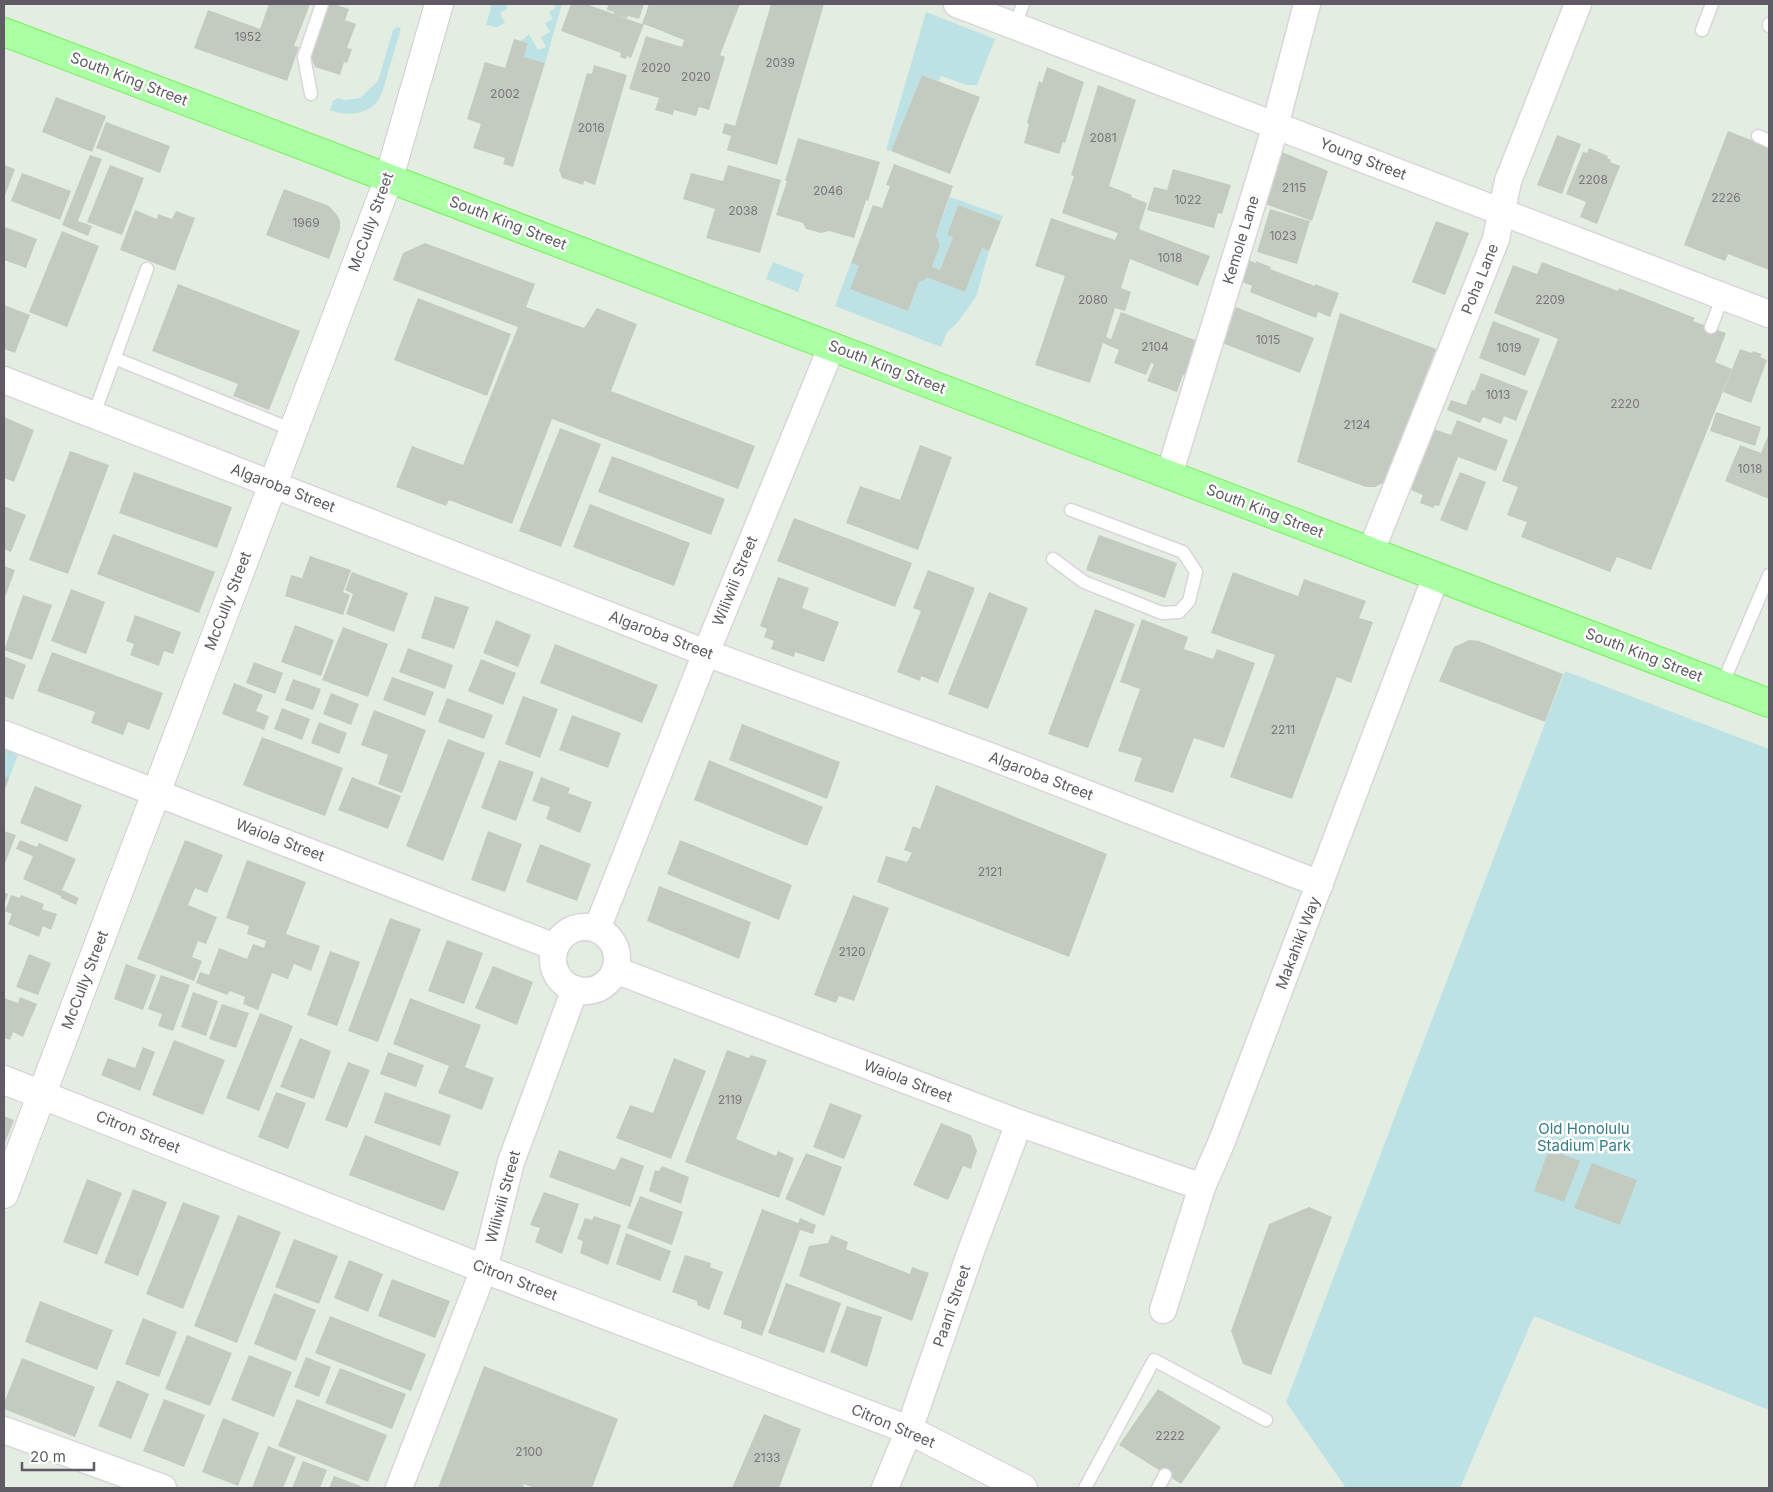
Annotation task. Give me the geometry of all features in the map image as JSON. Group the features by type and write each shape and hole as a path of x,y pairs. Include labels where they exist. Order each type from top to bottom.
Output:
{"main road":[{"name":"McCully Street","path":"4,1194 389,178 439,4"},
{"name":"South King Street","path":"12,38 389,178 1769,703"},
{"name":"Citron Street","path":"4,1080 484,1269 909,1430 1023,1488"}],"street":[{"name":"Young Street","path":"957,4 1019,15 1275,125 1769,314"},
{"name":"Kemole Lane","path":"1170,474 1270,145 1308,4"},
{"name":"Poha Lane","path":"1370,551 1496,239 1508,181 1578,4"},
{"name":"Wiliwili Street","path":"597,929 706,653 832,346"},
{"name":"Algaroba Street","path":"4,380 706,653 992,757 1320,884"},
{"name":"Makahiki Way","path":"1163,1310 1202,1187 1222,1141 1436,576"},
{"name":"Waiola Street","path":"4,734 555,947"},
{"path":"582,927 597,929 606,934 617,950 615,970 603,986 585,991 575,990 566,985 554,968 553,957 555,947 560,938 568,932 582,927"},
{"name":"Waiola Street","path":"615,970 1020,1123 1202,1187"},
{"name":"Wiliwili Street","path":"398,1488 484,1269 511,1162 575,990"},
{"name":"Paani Street","path":"885,1488 909,1430 971,1250 1020,1123"},
{"path":"4,1430 163,1488"}],"lane":[{"path":"311,94 304,57 322,4"},
{"path":"1702,30 1712,4"},
{"path":"94,414 147,269"},
{"path":"1711,327 1723,296"},
{"path":"114,358 293,430"},
{"path":"1053,559 1084,582 1162,613 1179,612 1189,601 1196,572 1183,552 1071,510"},
{"path":"1722,685 1769,575"},
{"path":"1085,1488 1154,1360 1266,1420"},
{"path":"1158,1488 1165,1475"}],"green space":[{"path":"492,4 505,4 508,8 500,13 505,23 497,27 486,25"},
{"path":"554,4 562,4 545,63 524,57 528,43 521,41 529,34 538,50 546,47 541,37 550,32 545,23 553,19 549,12 556,8"},
{"path":"926,12 995,39 977,85 967,85 941,76 939,81 922,75 891,151 886,150"},
{"path":"397,27 401,28 384,88 379,99 369,108 357,113 350,114 330,110 333,101 338,98 345,100 360,98 378,81 393,30"},
{"path":"950,197 1003,216 1001,221 958,205 947,235 953,237 940,270 932,267 940,245 936,235"},
{"path":"982,248 989,251 976,297 957,323 947,332 941,347 835,306 851,263 859,266 851,289 908,311 919,282 928,278 965,292"},
{"path":"773,262 804,274 798,292 766,279"},
{"name":"Old Honolulu Stadium Park","path":"1565,671 1769,749 1769,1410 1534,1316 1460,1488 1346,1488 1286,1402"},
{"path":"4,747 19,752 4,792"}],"building":[{"path":"269,4 310,4 294,46 299,47 287,81 194,48 208,10 260,29"},
{"path":"328,4 349,9 345,20 356,24 347,48 352,49 347,63 344,62 340,75 315,67 310,55"},
{"path":"571,4 586,4 614,14 614,12 607,10 608,5 605,4 644,4 639,19 619,16 642,24 649,4 740,4 720,55 725,57 709,110 699,107 696,116 674,110 673,115 655,110 659,98 629,89 646,36 682,47 684,40 644,24 631,58 627,56 626,59 620,57 621,53 561,31"},
{"path":"771,4 824,4 777,165 727,150 731,136 722,133 725,123 735,126"},
{"path":"514,39 528,43 524,57 545,63 513,167 503,164 505,158 473,148 481,124 467,119 485,62 505,68"},
{"path":"594,65 627,75 595,185 584,181 583,185 562,178 559,170 587,73 592,74"},
{"path":"1047,67 1084,82 1065,143 1063,142 1059,154 1024,143 1029,124 1027,123 1039,81 1042,83"},
{"path":"922,75 980,97 950,174 891,151"},
{"path":"1098,85 1136,100 1109,186 1147,203 1139,229 1210,256 1198,286 1130,259 1121,288 1131,292 1125,311 1115,308 1106,337 1111,339 1121,312 1200,342 1189,377 1183,375 1177,392 1147,381 1154,364 1151,363 1146,375 1114,363 1119,350 1103,343 1090,383 1035,365 1065,276 1035,266 1051,218 1115,240 1118,233 1062,213 1074,176 1071,175"},
{"path":"56,97 106,116 92,152 42,132"},
{"path":"106,122 170,146 160,173 96,148"},
{"path":"1728,131 1769,147 1769,270 1728,254 1725,261 1684,245"},
{"path":"1557,135 1581,144 1562,194 1537,185"},
{"path":"798,138 880,162 854,238 829,231 821,233 806,229 803,223 776,215"},
{"path":"1589,148 1608,156 1607,158 1611,160 1610,162 1620,166 1597,224 1580,217 1586,202 1566,194 1583,152 1587,153"},
{"path":"1277,150 1328,171 1312,221 1260,202"},
{"path":"90,155 102,159 78,221 92,226 88,236 62,225"},
{"path":"894,164 953,186 936,235 940,245 932,267 940,270 953,237 947,235 958,205 1001,221 989,251 982,248 965,292 928,278 919,282 908,311 850,289 859,266 851,263 873,205 882,208 890,186 886,185"},
{"path":"4,165 15,169 4,198"},
{"path":"110,165 144,178 122,235 87,222"},
{"path":"728,165 781,180 760,253 706,238 715,209 683,199 691,173 723,181"},
{"path":"1173,169 1231,185 1222,214 1218,213 1214,228 1147,210 1154,187 1167,190"},
{"path":"22,173 71,191 60,220 11,201"},
{"path":"284,189 329,206 337,215 340,221 340,229 329,259 266,235"},
{"path":"1270,209 1310,221 1297,264 1257,252"},
{"path":"135,210 157,219 158,214 172,219 176,211 195,218 175,271 120,250"},
{"path":"1436,221 1469,233 1445,295 1412,282"},
{"path":"5,227 37,239 26,268 4,260"},
{"path":"62,231 99,246 67,327 29,312"},
{"path":"425,243 535,284 526,307 584,328 597,308 637,324 611,391 755,446 738,489 552,419 512,524 449,500 446,506 396,487 412,446 463,465 518,327 393,280 403,253"},
{"path":"1248,260 1256,263 1256,261 1271,267 1270,269 1339,293 1330,317 1318,312 1316,318 1250,292 1252,286 1240,281"},
{"path":"1542,262 1618,291 1619,288 1695,318 1693,321 1726,333 1715,362 1732,369 1651,570 1617,557 1610,572 1521,537 1527,522 1507,515 1518,487 1502,481 1558,339 1494,313 1513,265 1537,274"},
{"path":"178,284 300,331 269,410 233,396 238,384 152,351"},
{"path":"418,298 511,334 487,396 394,360"},
{"path":"4,305 30,315 15,353 4,349"},
{"path":"1236,307 1314,338 1300,373 1222,343"},
{"path":"1340,313 1436,349 1386,477 1383,483 1375,487 1366,487 1297,462"},
{"path":"1493,321 1540,339 1525,376 1479,358"},
{"path":"1740,349 1762,354 1760,357 1767,360 1751,403 1723,392"},
{"path":"1481,373 1528,391 1516,421 1504,416 1501,424 1483,417 1480,423 1447,410 1451,400 1466,405"},
{"path":"1716,412 1761,427 1755,446 1710,431"},
{"path":"4,417 34,430 14,482 4,478"},
{"path":"1457,420 1508,440 1496,471 1458,457 1439,506 1435,505 1433,508 1420,503 1423,495 1411,490 1434,429 1451,435"},
{"path":"560,428 601,444 561,547 519,531"},
{"path":"1769,433 1769,499 1725,481 1740,445 1761,453"},
{"path":"920,445 952,457 918,550 846,523 860,486 900,500"},
{"path":"70,451 109,465 68,574 29,560"},
{"path":"612,456 725,499 711,535 598,492"},
{"path":"134,472 232,507 217,548 119,513"},
{"path":"1460,472 1486,482 1467,531 1440,520"},
{"path":"590,504 690,543 674,586 573,547"},
{"path":"4,506 26,515 11,552 4,549"},
{"path":"794,518 912,563 895,607 777,561"},
{"path":"113,534 215,572 199,613 97,574"},
{"path":"1099,535 1177,563 1165,598 1086,570"},
{"path":"310,556 351,570 343,592 350,595 343,615 285,596 291,575 302,578"},
{"path":"4,566 15,570 4,600"},
{"path":"928,570 975,588 938,683 921,676 920,681 897,672 921,611 913,608"},
{"path":"352,572 408,593 394,632 346,614 353,594 345,590"},
{"path":"1233,572 1298,596 1304,579 1366,601 1359,618 1373,622 1351,683 1337,677 1292,799 1230,777 1275,655 1211,633"},
{"path":"778,577 809,588 802,608 839,622 824,662 795,652 794,657 771,649 774,641 764,637 767,629 760,626"},
{"path":"71,589 105,602 86,654 51,641"},
{"path":"989,592 1028,608 988,709 948,694"},
{"path":"23,595 52,605 32,660 4,650"},
{"path":"435,596 469,607 454,649 421,638"},
{"path":"1095,609 1135,624 1088,748 1048,734"},
{"path":"135,615 181,632 173,654 164,651 159,666 130,655 134,644 126,641"},
{"path":"1142,619 1188,637 1184,649 1213,659 1217,649 1255,663 1224,748 1194,738 1173,793 1134,781 1142,758 1118,751 1140,689 1120,682"},
{"path":"496,620 531,635 518,667 483,653"},
{"path":"295,625 334,640 321,676 281,662"},
{"path":"343,627 388,644 368,697 322,680"},
{"path":"1469,640 1479,641 1563,674 1545,722 1439,681 1454,647"},
{"path":"555,644 658,685 642,723 540,683"},
{"path":"408,648 453,665 445,689 399,672"},
{"path":"52,652 163,693 149,730 128,722 123,735 91,723 95,712 37,691"},
{"path":"4,656 26,665 13,700 4,696"},
{"path":"481,659 516,673 503,705 468,691"},
{"path":"254,662 283,673 275,694 246,683"},
{"path":"392,677 434,692 425,716 383,700"},
{"path":"293,679 321,689 313,710 285,700"},
{"path":"234,683 263,695 256,711 269,716 264,730 222,714"},
{"path":"331,693 359,704 351,725 323,714"},
{"path":"523,696 558,709 540,758 505,744"},
{"path":"447,698 493,715 484,739 438,722"},
{"path":"282,708 310,719 302,740 274,729"},
{"path":"374,710 426,730 402,793 378,784 388,755 361,745"},
{"path":"572,715 621,733 608,768 559,750"},
{"path":"319,722 347,733 339,754 311,743"},
{"path":"742,724 840,762 827,799 729,760"},
{"path":"262,737 343,768 325,816 243,785"},
{"path":"448,739 485,753 443,861 406,846"},
{"path":"499,760 534,772 516,821 481,808"},
{"path":"709,760 823,807 807,846 694,800"},
{"path":"4,776 9,778 4,791"},
{"path":"352,777 401,796 388,829 338,810"},
{"path":"541,777 570,788 568,793 592,802 580,833 546,819 550,807 532,801"},
{"path":"936,785 1107,854 1069,957 877,882 886,856 907,862 912,853 904,850 913,826 920,829"},
{"path":"35,786 82,805 67,842 20,823"},
{"path":"4,831 16,835 4,866"},
{"path":"488,831 522,844 505,892 471,880"},
{"path":"20,840 37,847 39,843 76,859 62,890 79,898 76,905 23,879 33,856 16,849"},
{"path":"185,840 223,855 207,893 195,888 188,905 217,917 206,944 198,941 192,957 202,961 194,981 137,959"},
{"path":"680,840 792,885 779,920 667,874"},
{"path":"540,844 591,864 577,901 526,882"},
{"path":"247,860 306,882 286,934 320,946 311,971 294,964 288,979 272,973 258,1010 243,1004 245,997 230,991 227,995 196,983 200,972 209,975 219,948 247,959 253,944 264,948 266,941 247,934 249,926 226,918"},
{"path":"659,886 751,922 739,959 647,921"},
{"path":"4,892 8,894 4,905"},
{"path":"11,895 20,898 21,895 44,904 42,909 57,914 51,930 43,926 39,937 8,924 12,914 5,911"},
{"path":"853,895 889,908 854,1001 839,996 836,1003 814,995"},
{"path":"390,918 421,929 378,1042 348,1031"},
{"path":"447,940 483,953 464,1004 428,991"},
{"path":"330,951 360,962 337,1026 307,1015"},
{"path":"29,954 51,963 38,995 16,987"},
{"path":"126,964 156,975 143,1010 114,999"},
{"path":"493,966 533,982 517,1025 475,1008"},
{"path":"161,975 190,985 173,1031 158,1026 162,1014 148,1009"},
{"path":"193,992 218,1001 206,1036 181,1027"},
{"path":"20,997 37,1004 23,1037 13,1032 10,1040 4,1038 4,998 18,1003"},
{"path":"410,998 481,1025 465,1067 494,1078 482,1110 438,1093 449,1066 393,1044"},
{"path":"222,1004 249,1013 236,1048 209,1039"},
{"path":"260,1013 293,1026 259,1111 226,1098"},
{"path":"300,1038 331,1051 314,1099 280,1087"},
{"path":"174,1040 225,1060 203,1115 152,1095"},
{"path":"143,1047 155,1052 140,1091 101,1075 108,1058 135,1068"},
{"path":"727,1050 749,1058 751,1055 767,1060 736,1139 776,1156 778,1151 794,1158 779,1198 685,1162"},
{"path":"388,1052 424,1065 416,1087 380,1074"},
{"path":"674,1058 706,1071 671,1159 616,1138 630,1105 653,1113"},
{"path":"348,1062 370,1070 347,1128 325,1120"},
{"path":"276,1092 306,1103 288,1149 258,1137"},
{"path":"385,1092 451,1115 440,1146 374,1123"},
{"path":"830,1103 862,1115 844,1159 813,1147"},
{"path":"4,1116 14,1120 4,1145"},
{"path":"941,1123 971,1135 977,1151 971,1169 963,1166 948,1200 913,1185"},
{"path":"365,1135 459,1172 444,1211 349,1175"},
{"path":"1549,1149 1580,1161 1564,1202 1534,1191"},
{"path":"559,1150 615,1170 621,1157 644,1166 630,1207 549,1177"},
{"path":"806,1153 842,1167 824,1216 785,1199"},
{"path":"1592,1163 1637,1180 1620,1225 1574,1208"},
{"path":"662,1166 689,1177 681,1204 649,1191 655,1170 659,1171"},
{"path":"87,1179 122,1193 97,1255 63,1242"},
{"path":"133,1189 167,1202 138,1276 104,1263"},
{"path":"544,1192 579,1204 562,1254 535,1242 540,1228 530,1225"},
{"path":"640,1196 683,1212 672,1245 627,1228"},
{"path":"183,1202 220,1216 183,1309 146,1294"},
{"path":"1309,1207 1332,1217 1271,1375 1243,1364 1231,1331 1269,1224"},
{"path":"762,1209 798,1223 800,1218 816,1225 813,1234 800,1230 762,1336 741,1328 742,1321 723,1314"},
{"path":"238,1215 281,1232 237,1343 194,1326"},
{"path":"594,1216 621,1225 608,1265 580,1253 583,1241 577,1239 585,1218 592,1220"},
{"path":"626,1233 671,1251 660,1281 616,1264"},
{"path":"831,1235 848,1242 846,1249 910,1274 912,1267 929,1273 912,1321 799,1276 809,1246 828,1243"},
{"path":"294,1239 338,1256 319,1304 275,1287"},
{"path":"685,1255 711,1263 710,1267 723,1272 709,1310 697,1305 697,1301 672,1292"},
{"path":"349,1260 383,1274 368,1312 334,1298"},
{"path":"392,1279 450,1301 435,1338 378,1316"},
{"path":"786,1283 841,1303 824,1353 768,1333"},
{"path":"274,1293 316,1310 296,1361 254,1344"},
{"path":"40,1301 113,1330 97,1370 25,1342"},
{"path":"847,1306 882,1317 867,1367 830,1352"},
{"path":"330,1316 426,1354 411,1391 315,1353"},
{"path":"143,1318 177,1332 159,1377 125,1364"},
{"path":"187,1335 232,1353 210,1406 165,1389"},
{"path":"249,1355 292,1372 274,1417 231,1400"},
{"path":"306,1357 331,1367 319,1397 294,1387"},
{"path":"22,1358 95,1387 75,1437 4,1409 4,1403"},
{"path":"484,1366 618,1419 592,1488 534,1488 524,1484 523,1488 438,1488"},
{"path":"340,1368 406,1394 392,1429 325,1403"},
{"path":"117,1380 149,1394 131,1439 98,1426"},
{"path":"1158,1389 1221,1427 1181,1484 1119,1445"},
{"path":"164,1399 205,1415 184,1467 143,1451"},
{"path":"297,1399 387,1435 368,1482 278,1446"},
{"path":"764,1414 801,1429 779,1488 732,1488"},
{"path":"223,1418 259,1433 238,1486 202,1472"},
{"path":"268,1446 296,1457 283,1488 252,1488"},
{"path":"303,1461 327,1470 320,1488 292,1488"},
{"path":"334,1476 361,1486 360,1488 329,1488"}]}
